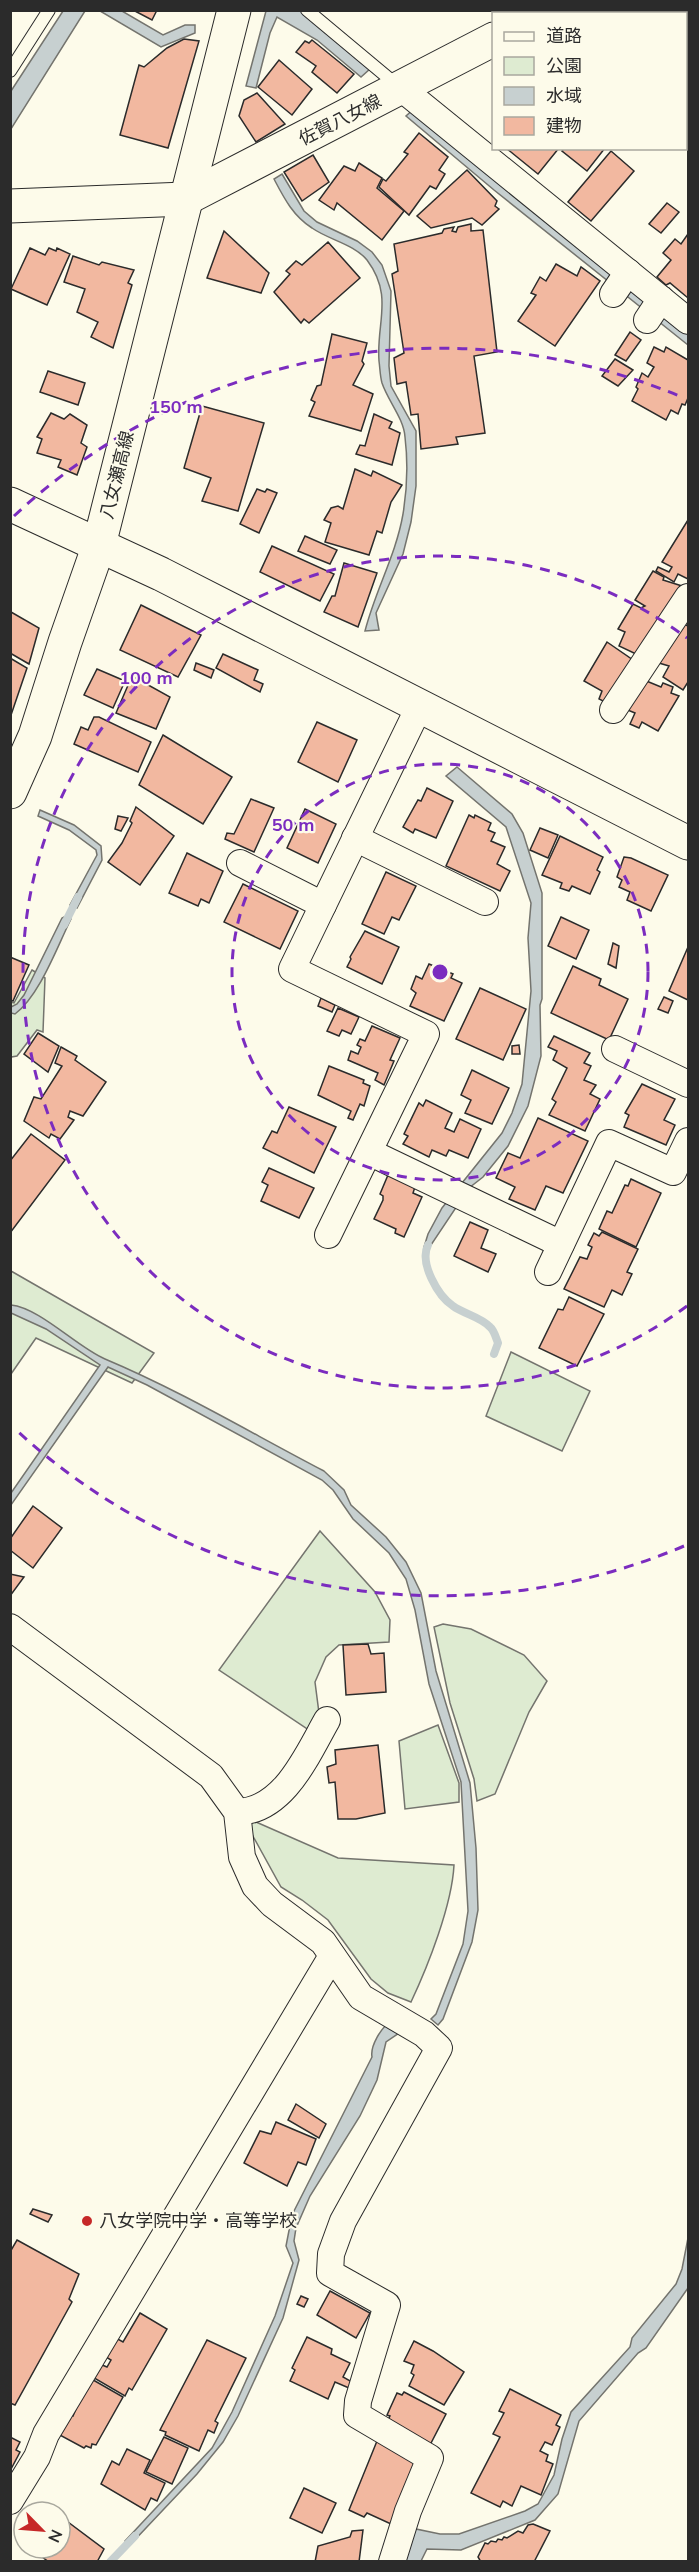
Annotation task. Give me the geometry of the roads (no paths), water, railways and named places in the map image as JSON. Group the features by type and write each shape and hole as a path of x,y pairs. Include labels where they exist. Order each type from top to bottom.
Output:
{"main road":[{"name":"八女瀬高線","path":"10,792 34,736 99,545 234,10"},
{"name":"佐賀八女線","path":"185,199 492,40"},
{"path":"11,206 185,199"},
{"path":"10,504 99,545 688,843"}],"street":[{"path":"401,88 688,319"},
{"path":"614,294 628,272"},
{"path":"647,320 661,299"},
{"path":"613,710 688,597"},
{"path":"328,1235 426,1034 292,969 419,707"},
{"path":"355,838 485,902"},
{"path":"240,863 323,905"},
{"path":"615,1049 688,1084"},
{"path":"548,1272 609,1143 673,1172 688,1140"},
{"path":"369,1152 561,1244"},
{"path":"10,1627 211,1776 237,1812 242,1857 255,1886 272,1904 323,1942 361,1997 424,2034 439,2048 343,2221 331,2253 330,2273 387,2305 358,2401 357,2415 430,2458 408,2511 392,2562"},
{"path":"237,1812 246,1812 275,1797 298,1771 327,1720"},
{"path":"10,2501 37,2457 46,2434 332,1956"}],"lane":[{"path":"10,71 49,10"},
{"path":"307,10 401,88"}],"water":[{"path":"63,11 85,11 11,129 11,91"},
{"path":"100,11 122,11 163,35 185,25 195,25 195,33 161,47"},
{"path":"266,11 302,11 371,68 361,77 317,40 277,17 270,33 256,88 246,86"},
{"path":"416,107 688,331 688,345 494,190 406,116"},
{"path":"282,174 304,211 317,222 357,241 372,252 382,265 391,291 389,366 391,386 416,431 416,486 411,522 403,554 376,613 379,630 365,631 400,529 407,466 404,430 381,378 379,347 382,298 380,286 375,273 362,255 312,228 294,212 274,179"},
{"path":"457,767 512,814 523,833 542,893 541,1056 528,1106 508,1146 483,1177 469,1188 425,1254 424,1247 428,1234 442,1208 502,1133 512,1113 522,1084 531,991 528,938 531,903 506,827 446,776"},
{"path":"40,810 74,825 101,846 102,860 77,908 70,905 97,855 96,850 69,830 38,816"},
{"path":"66,916 71,919 40,983 24,1006 15,1014 11,1013 11,1007 17,1004 24,995 62,918"},
{"path":"11,1305 34,1313 105,1359 188,1398 324,1471 344,1490 351,1505 386,1537 406,1562 421,1593 436,1671 470,1783 476,1848 478,1910 472,1942 443,2019 438,2025 431,2019 436,2014 463,1944 468,1911 461,1782 429,1684 415,1610 406,1579 389,1553 353,1519 333,1490 322,1480 147,1385 108,1367 11,1505 11,1493 100,1365 46,1329 11,1313"},
{"path":"390,2022 399,2033 386,2042 377,2080 360,2116 310,2196 296,2228 294,2241 299,2260 283,2318 238,2416 223,2442 197,2474 129,2546 125,2541 212,2448 232,2412 275,2316 293,2263 286,2246 292,2215 372,2057 377,2038"},
{"path":"688,2238 688,2288 646,2348 638,2353 579,2421 558,2494 535,2520 461,2550 427,2549 421,2561 402,2562 411,2528 440,2534 459,2534 525,2511 538,2504 554,2475 571,2412 630,2347 632,2338 676,2284 682,2269"}],"waterway":[{"path":"64,925 78,897"},
{"path":"428,1245 426,1261 436,1287 453,1306 491,1328 498,1343 494,1354"},
{"path":"110,2562 135,2536"}],"place":[{"name":"八女学院中学・高等学校","path":"87,2221"}]}
